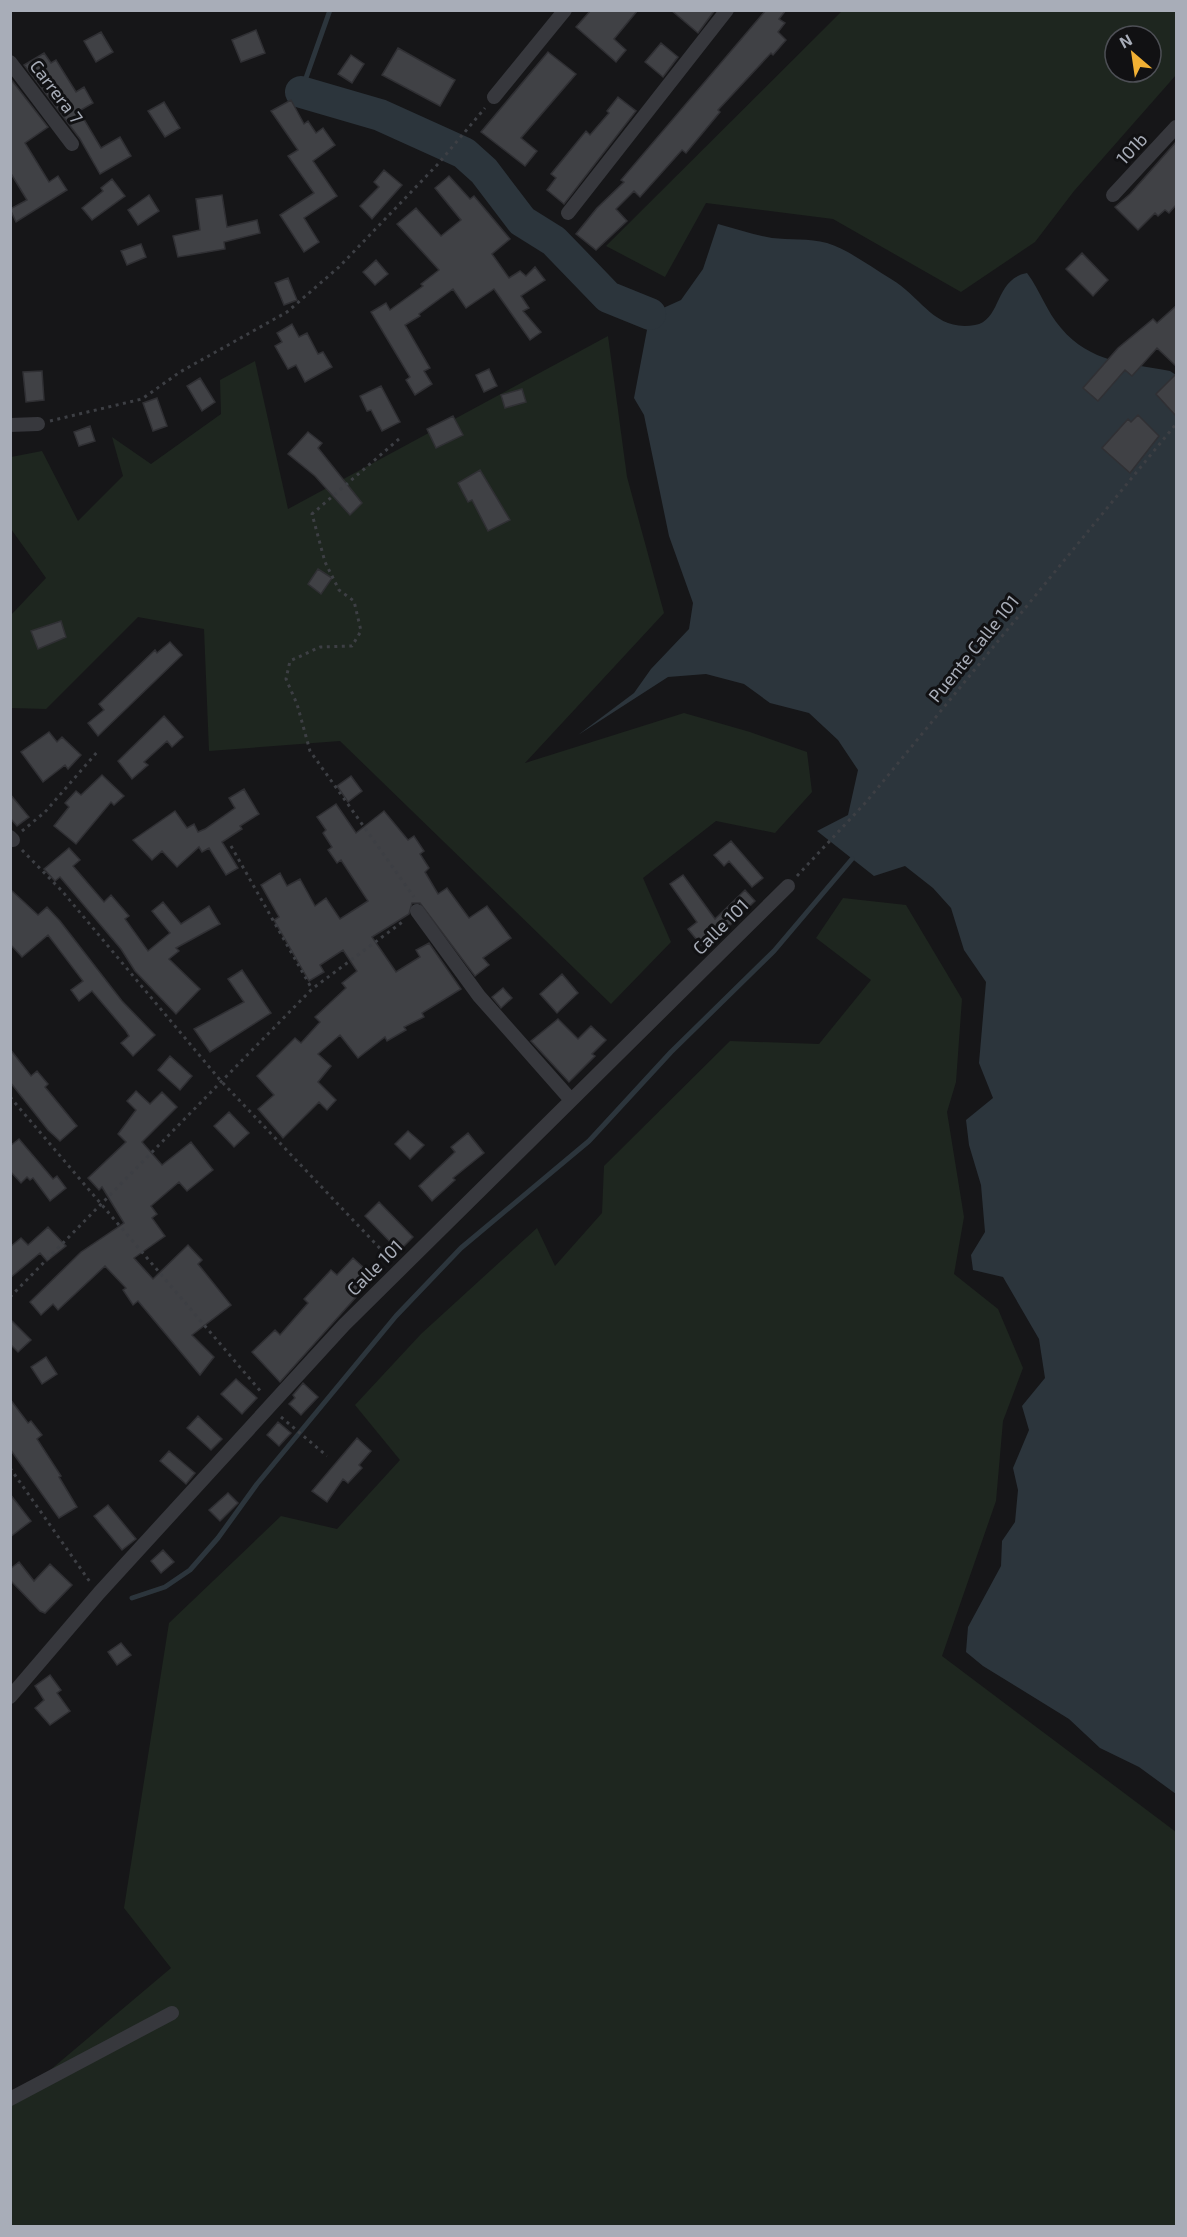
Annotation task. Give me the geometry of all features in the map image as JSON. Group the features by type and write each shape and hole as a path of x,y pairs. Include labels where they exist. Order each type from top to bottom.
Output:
{"street":[{"path":"494,97 561,15 545,10"},
{"path":"568,213 727,10"},
{"name":"Carrera 7","path":"10,62 72,144"},
{"name":"101b","path":"1113,195 1176,127"},
{"path":"10,425 38,424"},
{"name":"Calle 101","path":"10,1697 99,1593 399,1268 788,886"},
{"path":"417,911 480,996 571,1100"},
{"path":"10,2099 172,2013"}],"path":[{"path":"38,424 142,399 180,372 287,312 339,267 438,164 494,97"},
{"name":"Puente Calle 101","path":"788,886 867,801 1176,424"},
{"path":"10,1297 312,989 417,911 418,902 310,750 297,704 286,679 290,661 320,647 352,646 361,631 354,601 339,590 325,562 312,514 399,439"},
{"path":"98,752 45,812 12,838 62,891 221,1081 399,1268"},
{"path":"231,846 312,989"},
{"path":"10,1097 272,1404"},
{"path":"288,1424 313,1442 327,1456"},
{"path":"10,1468 99,1593"}],"shaded area":[{"path":"842,11 1176,11 1176,75 1074,191 1035,242 961,292 833,219 706,203 665,277 606,246"},
{"path":"718,224 765,237 813,240 835,246 902,286 939,318 961,326 984,322 990,316 1009,283 1016,277 1027,273 1047,308 1072,340 1097,355 1111,360 1170,371 1176,375 1176,1794 1139,1767 1100,1748 1069,1719 983,1666 966,1652 968,1627 1001,1566 1002,1541 1015,1522 1018,1490 1013,1468 1029,1430 1022,1406 1045,1378 1039,1339 1003,1277 973,1270 971,1255 985,1232 981,1185 969,1145 966,1120 993,1098 979,1063 986,982 964,950 951,908 933,888 905,866 874,876 817,831 848,815 858,770 838,740 809,713 770,703 744,684 706,674 668,677 578,735 634,693 651,669 689,629 693,603 669,536 644,415 634,398 650,314 681,300 703,269"},
{"path":"608,336 627,477 664,613 525,763 684,713 750,732 807,752 812,792 775,833 716,821 643,878 671,942 611,1004 340,741 209,751 204,629 138,617 46,709 11,708 11,615 46,578 11,529 11,457 42,451 78,521 123,476 112,437 151,464 221,414 220,380 255,361 288,509"},
{"path":"843,898 906,905 962,999 956,1082 947,1112 964,1217 954,1274 998,1309 1023,1368 1003,1421 996,1501 942,1656 1176,1832 1176,2226 11,2226 10,2104 171,1968 124,1908 169,1623 281,1516 337,1529 400,1460 355,1405 421,1334 537,1228 555,1266 602,1213 604,1166 730,1041 819,1044 871,980 816,938"}],"building":[{"path":"591,10 638,10 614,39 626,50 616,62 576,27"},
{"path":"671,10 715,10 698,33"},
{"path":"766,10 786,10 779,19 785,23 778,32 786,40 718,110 720,112 686,153 682,150 640,197 634,191 616,209 627,221 596,250 576,234 597,208 624,182 621,180"},
{"path":"256,30 265,53 241,62 232,40"},
{"path":"101,32 113,52 96,62 84,41"},
{"path":"661,43 678,57 663,77 645,62"},
{"path":"398,48 455,80 440,106 382,75"},
{"path":"548,52 576,74 521,138 537,151 525,166 481,132"},
{"path":"44,53 51,63 56,60 76,92 84,87 93,103 79,111 101,148 120,137 131,156 100,174 80,139 24,65"},
{"path":"351,55 364,64 352,83 338,74"},
{"path":"10,78 48,127 25,143 49,182 58,176 67,190 16,222 10,209 27,200 10,172"},
{"path":"618,97 636,111 564,204 547,190 556,178 551,174 586,131 590,135 609,113 607,111"},
{"path":"291,100 304,124 308,121 316,133 323,128 335,145 313,161 337,196 304,218 319,242 304,252 280,215 314,193 288,156 298,150 271,111"},
{"path":"164,102 180,128 165,137 148,111"},
{"path":"1176,142 1176,205 1169,213 1165,210 1158,216 1155,213 1138,230 1115,207 1130,194"},
{"path":"384,170 402,185 372,219 360,206 379,187 374,182"},
{"path":"449,176 470,199 474,196 510,239 492,254 509,278 520,271 526,276 535,267 545,280 521,296 529,308 523,311 541,332 530,340 494,289 466,308 453,289 405,325 430,368 424,371 432,384 415,395 406,380 410,377 371,312 386,303 390,310 423,286 421,284 439,270 397,224 416,208 441,236 461,220 435,188"},
{"path":"112,179 125,196 92,220 82,208 103,191 101,188"},
{"path":"149,195 159,211 138,225 128,210"},
{"path":"222,195 227,227 257,220 260,233 224,242 225,249 178,257 173,236 200,230 196,199"},
{"path":"141,244 146,257 127,265 121,251"},
{"path":"1082,253 1108,280 1093,296 1066,269"},
{"path":"376,260 388,274 375,285 363,272"},
{"path":"288,278 297,300 284,305 275,283"},
{"path":"1176,306 1176,366 1157,348 1132,376 1125,370 1098,401 1083,388 1118,348 1153,319 1157,323"},
{"path":"292,324 299,337 307,333 318,354 323,352 332,367 305,382 296,365 288,369 275,346 282,342 277,333"},
{"path":"489,369 497,386 484,392 476,375"},
{"path":"42,371 44,400 26,402 23,372"},
{"path":"1176,374 1176,416 1156,394"},
{"path":"200,378 215,402 202,411 187,386"},
{"path":"381,386 400,422 382,431 371,410 367,411 360,396"},
{"path":"522,389 526,402 505,408 501,395"},
{"path":"157,398 167,426 153,431 143,403"},
{"path":"1138,415 1159,436 1130,473 1102,448 1128,419 1131,422"},
{"path":"453,416 463,435 436,448 427,429"},
{"path":"90,426 95,441 79,446 74,432"},
{"path":"308,432 322,443 318,448 362,503 350,515 315,476 288,454"},
{"path":"480,470 510,520 488,531 472,500 468,502 458,483"},
{"path":"318,569 332,578 321,594 308,584"},
{"path":"61,621 66,637 38,649 31,631"},
{"path":"170,642 182,655 98,736 88,723 104,710 99,704 155,650 157,653"},
{"path":"164,716 183,737 172,747 167,741 144,762 148,765 132,779 118,761"},
{"path":"49,732 57,742 62,737 81,755 68,769 65,765 43,782 21,752"},
{"path":"102,775 124,796 114,805 111,802 76,844 54,826 69,807 65,803 76,791 81,795"},
{"path":"351,776 362,791 348,802 337,786"},
{"path":"244,789 259,814 240,826 242,829 222,842 238,868 226,875 209,848 202,852 199,847 177,867 162,851 152,860 133,840 175,811 187,828 194,824 198,832 205,829 235,808 229,798"},
{"path":"10,794 29,817 17,826 10,818"},
{"path":"336,804 356,833 384,811 408,840 414,836 424,851 420,854 429,868 425,872 438,894 447,888 469,918 487,906 511,938 483,958 489,965 475,976 420,903 412,903 409,914 372,937 396,972 420,957 416,950 429,943 461,989 422,1013 424,1017 404,1027 406,1030 387,1041 385,1037 358,1058 340,1035 318,1054 331,1066 318,1082 336,1100 327,1110 319,1102 283,1138 258,1109 274,1095 257,1076 295,1038 301,1043 320,1022 315,1017 346,988 342,983 357,971 343,950 320,965 324,972 309,981 274,920 279,917 261,885 280,873 287,886 300,879 315,906 326,898 340,919 368,901 341,860 337,863 328,850 332,847 323,833 326,830 317,817"},
{"path":"731,841 763,878 752,887 729,861 724,866 714,855"},
{"path":"69,848 80,860 73,866 104,902 111,895 129,916 125,919 148,951 170,933 152,911 163,902 181,924 209,906 220,924 176,948 179,951 169,959 200,989 176,1014 135,971 121,949 60,877 55,881 44,869"},
{"path":"683,875 715,919 745,890 755,901 727,928 726,926 701,945 688,929 697,922 670,884"},
{"path":"10,889 38,915 47,907 122,1001 155,1035 133,1056 121,1043 129,1036 126,1031 92,991 79,1001 71,990 83,981 48,935 22,957 10,944"},
{"path":"242,970 271,1013 210,1052 194,1029 244,1002 228,979"},
{"path":"562,974 578,993 557,1013 540,994"},
{"path":"503,988 512,998 501,1008 492,997"},
{"path":"558,1019 578,1039 591,1026 606,1040 592,1054 595,1056 569,1082 531,1041"},
{"path":"10,1049 31,1076 37,1071 48,1084 45,1087 77,1126 60,1141 48,1130 10,1082"},
{"path":"170,1056 192,1076 180,1090 158,1070"},
{"path":"136,1091 150,1104 162,1092 177,1107 142,1142 162,1165 191,1142 213,1170 187,1191 179,1182 151,1206 157,1214 152,1218 165,1236 134,1258 153,1279 188,1245 202,1260 198,1264 231,1305 192,1335 214,1357 200,1375 138,1301 133,1305 123,1290 126,1288 105,1266 58,1310 53,1304 41,1315 30,1302 81,1252 124,1223 102,1187 99,1190 88,1178 126,1142 118,1134 136,1110 127,1101"},
{"path":"229,1112 249,1133 234,1147 214,1126"},
{"path":"408,1131 424,1145 410,1159 395,1144"},
{"path":"468,1133 484,1153 453,1178 455,1180 432,1201 419,1186 455,1152 451,1147"},
{"path":"19,1139 53,1179 57,1176 66,1188 50,1201 33,1178 30,1180 27,1177 21,1183 10,1171 10,1146"},
{"path":"379,1202 413,1237 399,1251 365,1216"},
{"path":"48,1227 66,1246 47,1261 40,1253 10,1278 10,1247 21,1238 28,1245"},
{"path":"353,1258 374,1277 280,1382 252,1352 275,1330 280,1335 308,1303 304,1299 331,1270 337,1275"},
{"path":"10,1319 31,1340 18,1352 10,1344"},
{"path":"46,1357 57,1374 42,1384 31,1367"},
{"path":"236,1379 257,1398 242,1414 221,1394"},
{"path":"303,1383 318,1397 301,1415 289,1404"},
{"path":"10,1399 28,1423 31,1421 42,1435 37,1439 61,1476 59,1477 77,1507 59,1518 10,1449"},
{"path":"198,1416 222,1439 211,1450 187,1428"},
{"path":"278,1422 291,1433 279,1446 267,1435"},
{"path":"357,1438 371,1451 359,1465 362,1468 348,1483 343,1479 327,1502 312,1491"},
{"path":"169,1451 195,1473 186,1484 160,1461"},
{"path":"228,1493 238,1503 220,1521 209,1510"},
{"path":"10,1494 31,1521 10,1537"},
{"path":"108,1505 136,1539 122,1550 94,1516"},
{"path":"163,1550 174,1562 161,1573 151,1561"},
{"path":"19,1562 34,1581 50,1564 72,1585 45,1613 40,1611 10,1580 10,1569"},
{"path":"121,1643 131,1655 117,1665 108,1652"},
{"path":"50,1675 61,1690 57,1693 70,1711 50,1725 35,1708 44,1700 35,1686"}],"waterway":[{"path":"301,92 330,10"},
{"path":"301,92 380,115 464,153 484,171 522,221 554,241 608,297 650,314"},
{"path":"132,1598 165,1587 190,1570 218,1538 257,1484 396,1316 461,1248 589,1141 671,1052 774,951 852,859"}]}
